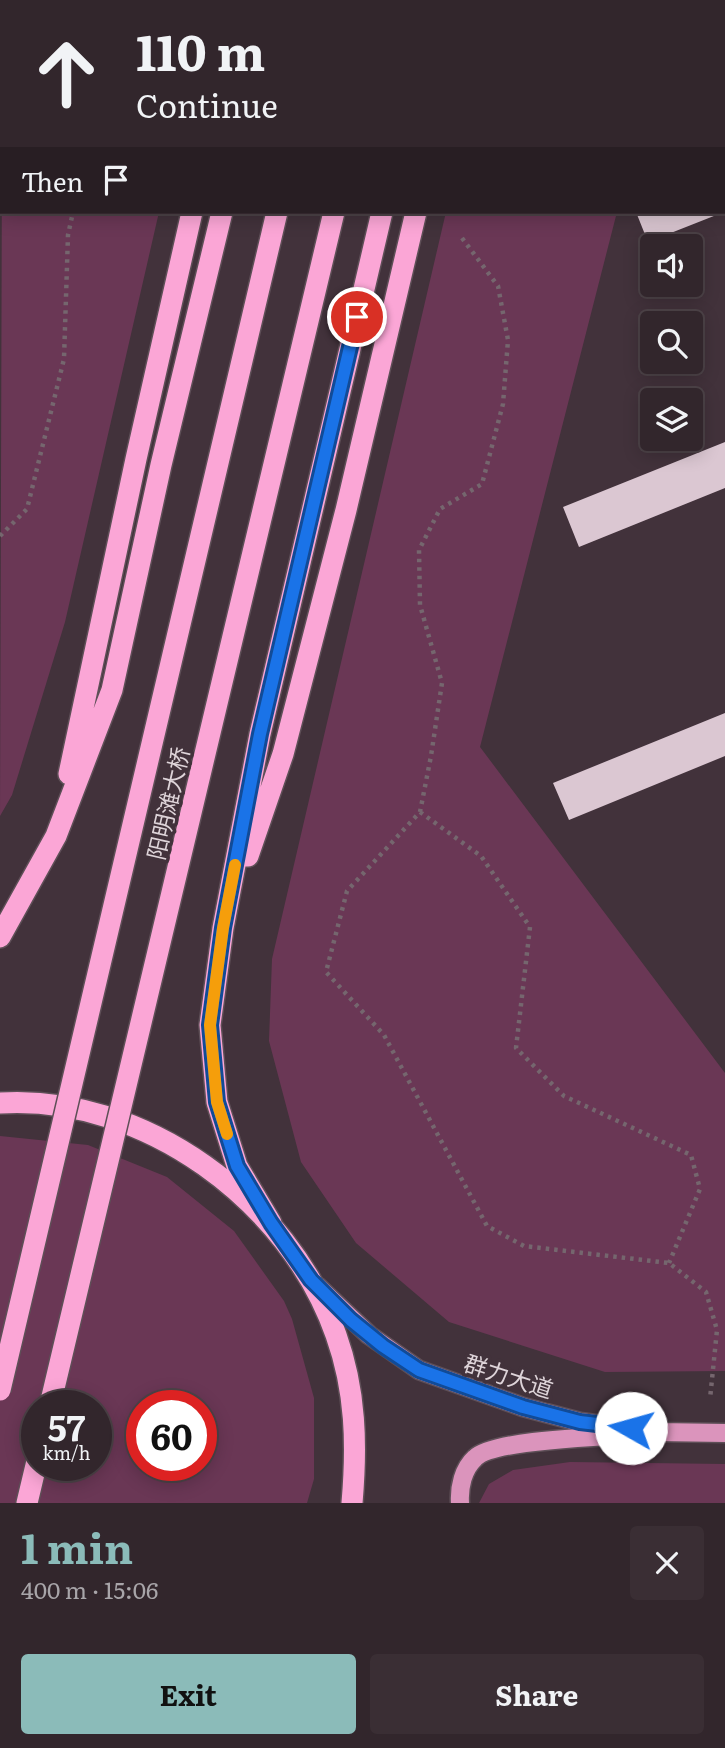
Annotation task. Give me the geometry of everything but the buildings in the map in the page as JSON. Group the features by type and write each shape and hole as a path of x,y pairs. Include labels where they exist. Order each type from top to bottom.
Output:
{"highway":[{"path":"56,836 136,459 192,214"},
{"path":"0,937 56,836 113,690 161,465 222,214"},
{"name":"阳明滩大桥","path":"0,1390 277,214"},
{"name":"阳明滩大桥","path":"54,1390 334,214"},
{"path":"352,1503 357,1452 352,1393 336,1335 311,1280 271,1223 237,1166 217,1102 210,1025 223,928 260,734 382,214"},
{"path":"223,928 283,754 346,510 416,214"},
{"path":"0,1103 14,1102 72,1109 129,1125 181,1149 229,1183 271,1223"},
{"path":"27,1503 32,1481"}],"main road":[{"name":"群力大道","path":"311,1280 369,1335 419,1370 523,1407 580,1422 656,1432 725,1433"},
{"path":"460,1503 463,1478 475,1458 485,1451 523,1444 656,1432"}],"path":[{"path":"0,536 27,509 64,359 68,234 73,214"},
{"path":"462,238 498,286 508,340 503,404 482,484 440,509 419,550 420,605 442,683 419,812 347,891 326,972 384,1035 487,1226 524,1246 669,1263 706,1292 717,1330 710,1399"},
{"path":"419,812 481,856 530,927 516,1048 564,1096 691,1155 700,1189 669,1263"}],"shaded area":[{"path":"2,214 159,214 65,622 12,795 0,816"},
{"path":"446,214 616,214 480,747 725,1073 725,1371 605,1372 449,1322 356,1243 301,1162 269,1041 272,959"},
{"path":"0,1136 88,1145 167,1177 234,1231 284,1301 292,1319 314,1398 314,1479 307,1503 0,1503"},
{"path":"570,1462 725,1464 725,1503 479,1503 489,1484 513,1470"}],"slow traffic":[{"path":"227,1134 217,1102 210,1025 223,928 235,865"}],"route":[{"path":"357,317 260,734 223,928 210,1025 217,1102 237,1166 271,1223 311,1280 351,1320 383,1346 419,1370 523,1407 580,1422 631,1428"}]}
